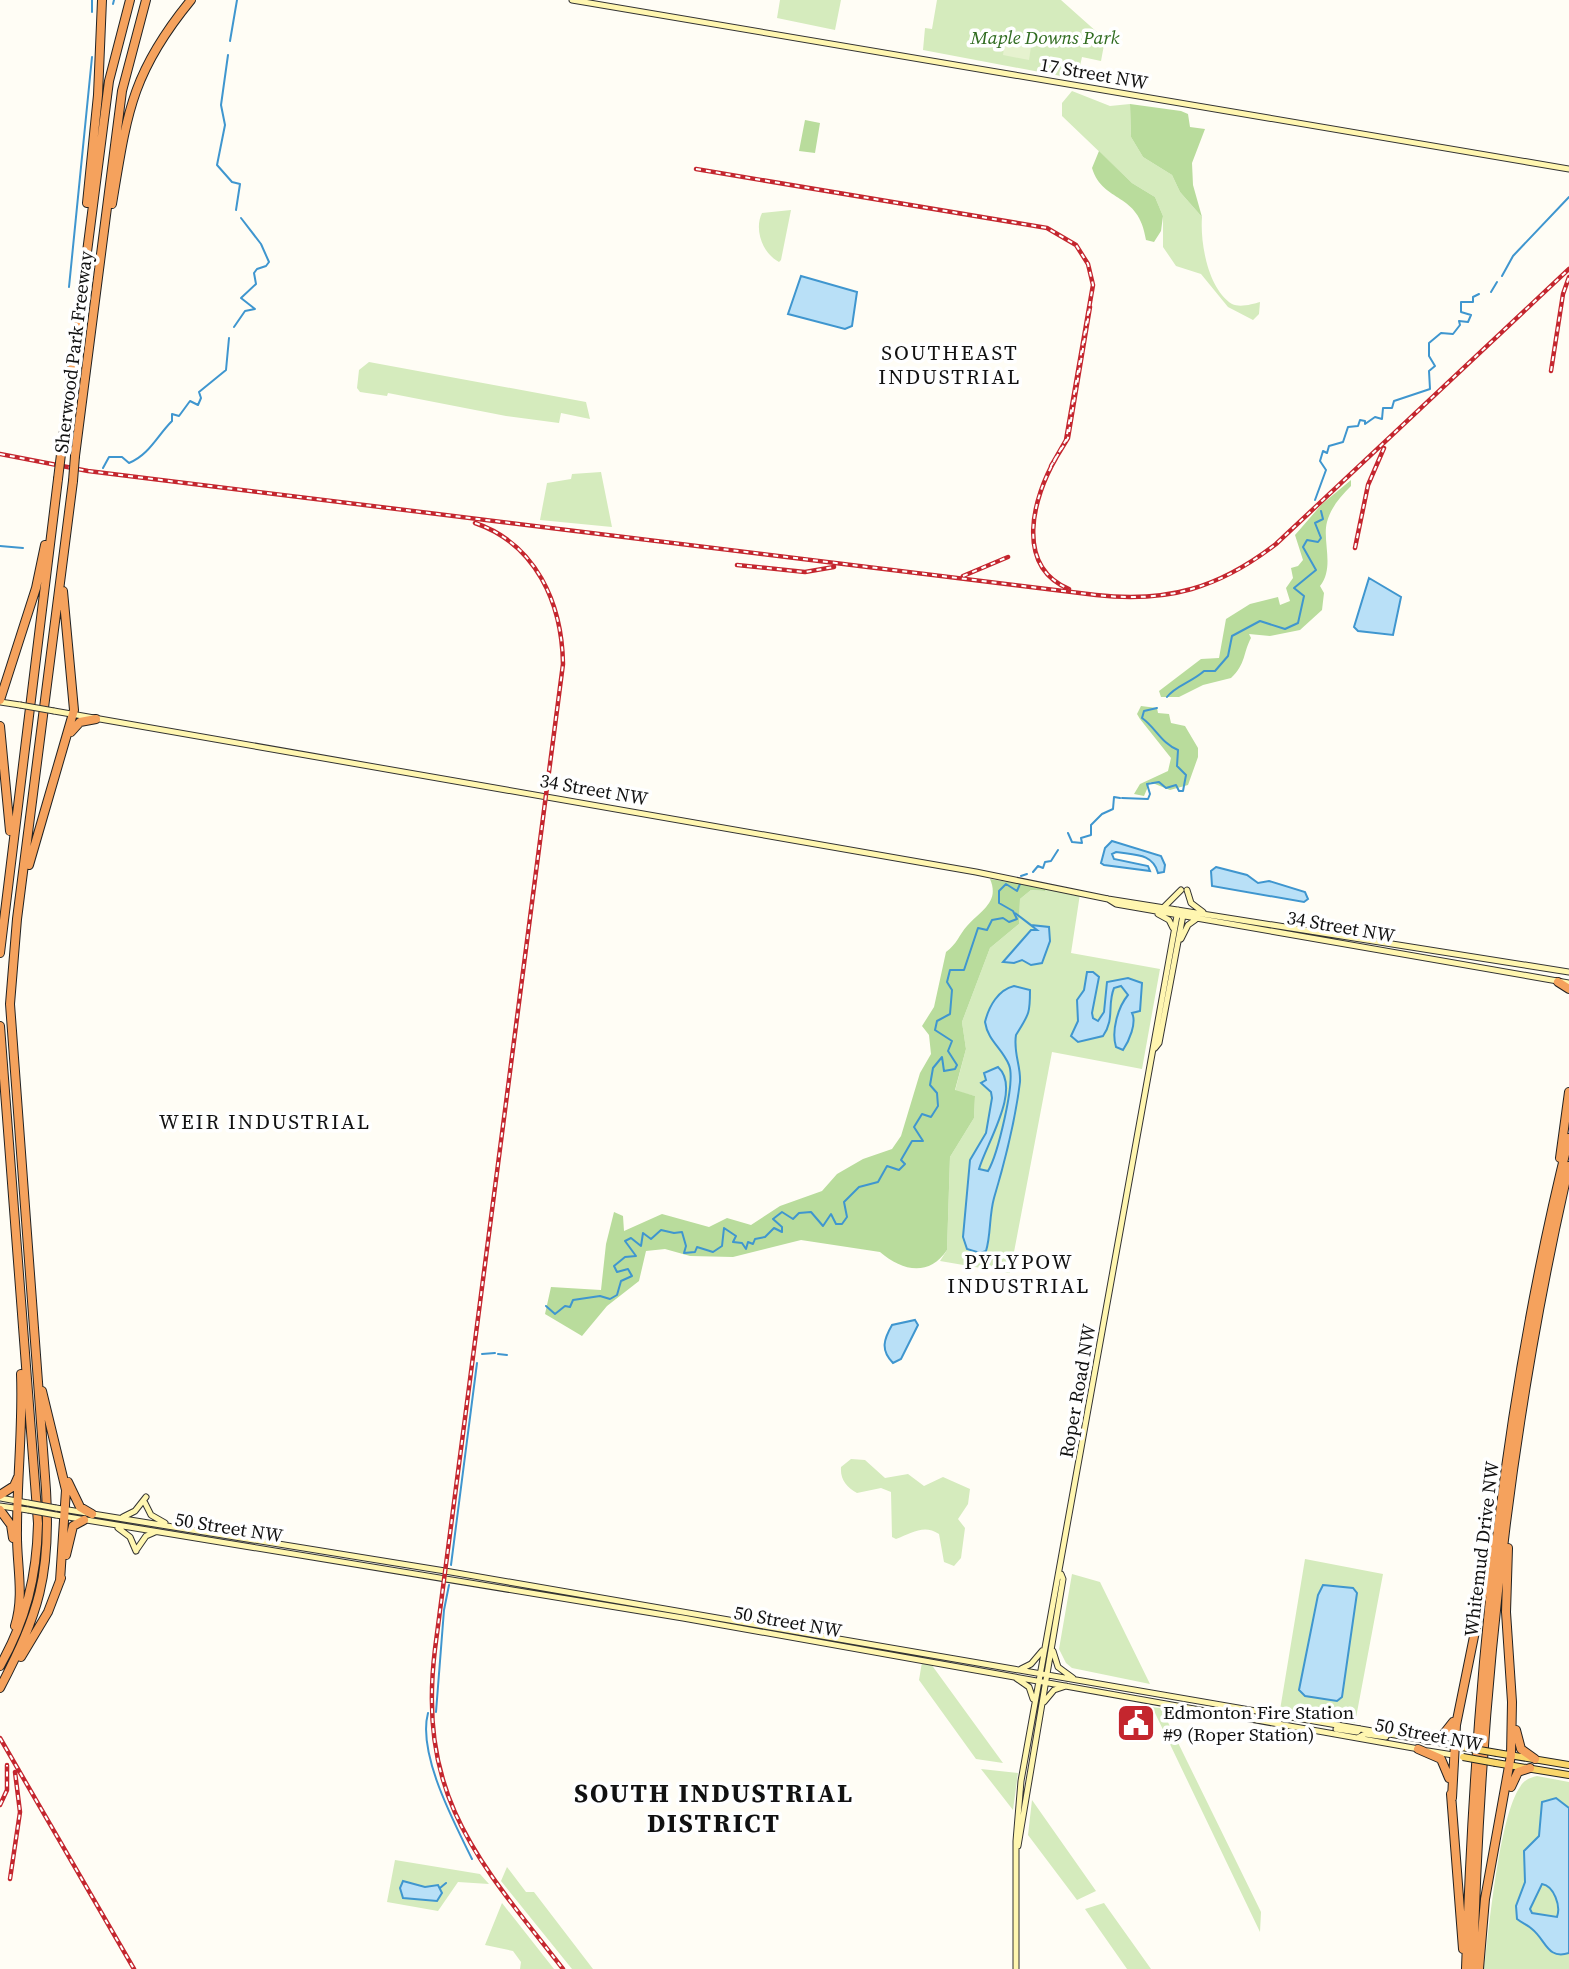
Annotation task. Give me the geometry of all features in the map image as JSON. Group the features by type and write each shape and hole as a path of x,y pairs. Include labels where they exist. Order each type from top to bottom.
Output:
{"highway":[{"path":"76,334 99,95 102,0"},
{"name":"Sherwood Park Freeway","path":"10,862 108,81 130,0"},
{"name":"Sherwood Park Freeway","path":"17,919 49,711 75,456 122,91 146,0"},
{"path":"99,265 133,92 157,45 191,0"},
{"path":"0,701 5,678 36,588 56,491"},
{"path":"0,1689 37,1610 48,1558 11,1037 11,978 17,919 36,836 74,715 64,612 64,557"},
{"path":"0,688 5,678"},
{"path":"70,734 78,723 96,719"},
{"path":"0,726 9,802 10,862 0,953"},
{"path":"1558,982 1569,989"},
{"path":"0,1026 37,1498 37,1562 22,1621 0,1664"},
{"path":"1559,1176 1569,1091"},
{"name":"Whitemud Drive NW","path":"1465,1969 1475,1763 1501,1532 1528,1330 1569,1138"},
{"name":"Whitemud Drive NW","path":"1476,1969 1484,1746 1501,1532 1534,1332 1569,1166"},
{"path":"1554,1233 1569,1187"},
{"path":"18,1552 23,1506 20,1471 23,1334"},
{"path":"36,1364 63,1470 76,1502 92,1514"},
{"path":"60,1581 63,1470"},
{"path":"0,1496 14,1486 20,1471"},
{"path":"0,1508 10,1525 18,1552 21,1585 19,1611 0,1664"},
{"path":"0,1689 43,1622 60,1581 71,1530 83,1520"},
{"path":"1465,1969 1452,1798 1458,1710 1491,1546 1501,1532 1508,1546 1506,1612 1511,1755 1504,1806 1485,1899 1476,1969"},
{"path":"1511,1702 1519,1745 1535,1759"},
{"path":"1427,1740 1447,1733 1458,1710"},
{"path":"1418,1749 1443,1762 1452,1798"},
{"path":"1504,1806 1517,1774 1530,1768"}],"main road":[{"name":"17 Street NW","path":"572,0 1569,169"},
{"name":"34 Street NW","path":"0,701 976,872 1108,899 1164,907 1197,919 1371,946 1569,983"},
{"path":"1164,907 1184,890 1191,903 1205,915"},
{"name":"34 Street NW","path":"1108,899 1142,909 1205,915 1569,972"},
{"path":"1142,909 1166,918 1173,925 1174,933"},
{"name":"Roper Road NW","path":"1016,1969 1016,1841 1020,1793 1044,1645 1060,1574 1174,933 1180,913"},
{"name":"Roper Road NW","path":"1155,1048 1159,1044 1176,952 1180,913"},
{"path":"1176,952 1185,929 1197,919"},
{"name":"50 Street NW","path":"0,1496 23,1506"},
{"path":"119,1518 135,1511 145,1500 152,1515 171,1526"},
{"name":"50 Street NW","path":"0,1508 23,1506 171,1526 1039,1677 1079,1681 1427,1740 1456,1749 1463,1757 1569,1775"},
{"name":"50 Street NW","path":"61,1512 83,1520 1011,1672"},
{"path":"112,1524 128,1534 136,1550 146,1536 158,1532"},
{"name":"Roper Road NW","path":"1018,1846 1022,1839 1063,1579 1060,1574"},
{"path":"1034,1703 1029,1687 1011,1672 1031,1664 1044,1645"},
{"path":"1052,1646 1058,1667 1079,1681"},
{"name":"50 Street NW","path":"1046,1678 1071,1686 1418,1749 1497,1753 1569,1765"},
{"path":"1041,1708 1054,1690 1071,1686"},
{"path":"1301,1726 1353,1732 1360,1729"},
{"path":"1359,1737 1365,1734 1410,1738"}],"green space":[{"path":"780,0 841,0 835,30 777,18"},
{"name":"Maple Downs Park","path":"937,0 1061,0 1098,33 1106,34 1101,61 1082,57 1077,79 923,50 925,28 932,29"},
{"path":"1006,35 1032,40 1029,60 1003,55"},
{"path":"1072,91 1110,106 1130,104 1131,137 1143,157 1172,175 1180,192 1202,217 1202,239 1207,265 1224,297 1239,306 1260,302 1259,314 1253,320 1228,307 1201,274 1176,266 1163,247 1163,216 1155,197 1132,183 1062,116 1062,103"},
{"path":"1130,104 1181,111 1188,114 1190,127 1205,129 1192,163 1193,185 1202,217 1180,192 1172,175 1143,157 1131,137"},
{"path":"805,120 820,123 815,153 799,151"},
{"path":"1099,151 1132,183 1155,197 1163,216 1161,231 1154,242 1146,240 1142,224 1129,205 1104,188 1097,179 1092,168"},
{"path":"791,210 779,262 764,247 759,233 760,219 762,213"},
{"path":"369,362 586,402 590,419 561,413 559,423 506,416 388,393 387,396 360,392 357,388 359,370"},
{"path":"601,472 612,527 540,520 547,483 571,479 572,474"},
{"path":"1351,480 1351,486 1334,507 1327,522 1327,571 1320,586 1324,593 1322,610 1300,630 1270,636 1249,634 1251,638 1242,663 1231,678 1203,685 1179,697 1161,697 1159,691 1201,659 1219,658 1226,619 1250,604 1278,597 1280,605 1290,601 1286,588 1293,578 1291,568 1298,566 1303,560 1295,535 1322,504"},
{"path":"1141,706 1157,708 1158,713 1169,714 1171,723 1185,726 1198,748 1198,757 1188,785 1170,790 1150,782 1144,796 1134,794 1140,784 1168,771 1171,758 1137,714"},
{"path":"990,879 1046,888 1045,891 1031,890 1020,899 1019,924 990,948 962,1022 966,1049 955,1090 975,1096 974,1118 950,1157 947,1250 940,1259 924,1268 906,1267 880,1252 801,1240 733,1257 690,1256 665,1249 646,1251 639,1281 607,1306 582,1336 545,1314 551,1287 601,1290 606,1244 614,1212 623,1216 624,1231 662,1214 709,1227 727,1218 751,1225 780,1206 822,1191 837,1174 863,1159 892,1149 901,1136 920,1073 931,1054 929,1035 922,1026 934,1007 946,952 991,900 993,894"},
{"path":"1046,888 1080,894 1071,953 1160,969 1142,1069 1052,1052 1010,1273 940,1261 947,1250 950,1157 974,1118 975,1096 955,1091 966,1049 962,1022 990,948 1019,924 1020,899 1031,890 1045,891"},
{"path":"851,1459 865,1460 885,1478 908,1474 924,1486 943,1477 970,1489 968,1504 958,1519 965,1528 961,1558 954,1566 944,1562 939,1534 934,1531 913,1532 896,1539 892,1537 891,1492 881,1488 857,1493 850,1488 843,1479 841,1467"},
{"path":"1305,1559 1383,1574 1355,1723 1280,1710"},
{"path":"1072,1574 1100,1582 1150,1684 1072,1668 1066,1663 1059,1649"},
{"path":"922,1662 931,1664 1003,1763 976,1759 919,1680"},
{"path":"1150,1707 1161,1708 1261,1912 1260,1932 1155,1713 1150,1712"},
{"path":"981,1769 1018,1773 1013,1810"},
{"path":"1537,1776 1569,1782 1569,1969 1484,1969 1496,1874 1506,1822 1522,1785"},
{"path":"1032,1800 1096,1891 1077,1900 1028,1835"},
{"path":"395,1860 480,1874 489,1884 458,1882 438,1911 387,1902"},
{"path":"507,1867 526,1892 534,1892 593,1969 572,1969 501,1881"},
{"path":"502,1903 554,1969 520,1969 521,1962 513,1951 485,1945"},
{"path":"1104,1903 1151,1969 1127,1969 1085,1909"}],"water":[{"path":"801,276 857,292 852,326 845,329 788,314"},
{"path":"1369,578 1401,597 1393,635 1358,631 1354,627"},
{"path":"1112,841 1161,856 1165,865 1164,872 1158,873 1147,858 1116,852 1112,854 1114,859 1148,866 1150,871 1104,865 1101,863 1105,848"},
{"path":"1216,867 1247,875 1258,883 1269,881 1305,892 1308,899 1304,902 1212,886 1211,871"},
{"path":"1015,913 1031,925 1049,927 1050,941 1042,963 1031,965 1022,960 1014,963 1003,962 1031,930 1037,930"},
{"path":"1087,972 1093,972 1099,977 1092,1013 1093,1018 1098,1021 1104,1012 1107,982 1128,978 1142,983 1140,1011 1132,1013 1133,1027 1123,1050 1116,1047 1114,1034 1118,1013 1128,995 1121,986 1114,988 1109,1024 1103,1036 1078,1042 1071,1036 1078,1021 1077,1000 1084,990"},
{"path":"1014,986 1030,990 1030,1004 1028,1014 1016,1035 1020,1082 1009,1141 992,1205 988,1245 986,1251 980,1253 967,1249 963,1237 970,1160 986,1133 992,1098 991,1092 981,1083 986,1080 984,1073 998,1067 1004,1077 1006,1089 1000,1117 979,1169 988,1171 996,1150 1010,1087 1009,1065 989,1034 985,1022 995,1000 1003,991"},
{"path":"915,1320 918,1325 901,1359 893,1363 885,1349 889,1330 892,1325"},
{"path":"1323,1585 1353,1588 1357,1593 1342,1697 1337,1701 1305,1696 1299,1690 1318,1595"},
{"path":"1556,1798 1569,1808 1569,1953 1556,1954 1551,1951 1537,1933 1517,1919 1516,1906 1525,1882 1524,1851 1539,1836 1542,1802","holes":["1542,1884 1555,1897 1557,1917 1532,1913 1530,1909"]},
{"path":"403,1881 425,1887 438,1885 442,1893 437,1901 403,1898 400,1888"}],"waterway":[{"path":"92,0 92,12"},
{"path":"113,4 114,0"},
{"path":"230,41 237,0"},
{"path":"228,55 221,105 225,125 217,165 232,182 240,184 236,210"},
{"path":"69,287 92,57"},
{"path":"1502,276 1513,256 1569,197"},
{"path":"234,327 245,311 255,309 241,298 256,284 254,273 257,269 269,262 261,244 241,218"},
{"path":"1491,292 1497,282"},
{"path":"1315,500 1326,470 1320,461 1323,451 1327,453 1329,446 1343,442 1348,427 1358,426 1360,420 1365,421 1365,424 1375,417 1382,419 1383,408 1392,408 1394,401 1430,389 1429,371 1435,366 1429,356 1429,343 1441,333 1453,334 1460,325 1459,321 1468,322 1471,315 1461,312 1461,302 1473,302 1473,297 1479,294"},
{"path":"103,468 109,457 122,457 129,463 136,460 172,421 172,414 179,416 190,401 198,405 201,398 199,392 226,370 229,338"},
{"path":"1167,697 1204,671 1215,671 1228,656 1232,636 1260,621 1285,629 1298,623 1304,596 1294,588 1316,570 1303,547 1307,540 1318,542 1321,538 1315,523 1323,519 1321,511"},
{"path":"0,546 23,548"},
{"path":"1122,798 1148,799 1150,794 1147,784 1159,782 1166,788 1176,785 1179,791 1183,791 1186,775 1177,766 1178,750 1167,744 1142,718 1144,711 1157,708"},
{"path":"1068,833 1072,842 1082,843 1081,838 1091,835 1091,825 1102,814 1113,809 1114,797 1120,798"},
{"path":"1033,872 1038,866 1043,868 1045,862 1051,861 1058,850"},
{"path":"1021,876 1027,874"},
{"path":"546,1306 555,1314 565,1306 570,1307 573,1300 600,1296 610,1299 617,1295 621,1281 632,1276 628,1269 617,1272 614,1266 625,1257 636,1256 625,1241 631,1238 641,1246 643,1233 651,1239 661,1230 682,1232 686,1246 684,1253 695,1252 697,1247 713,1252 722,1246 724,1228 736,1236 733,1242 742,1243 746,1249 748,1242 753,1244 755,1239 765,1237 774,1228 782,1232 782,1227 773,1219 782,1212 793,1219 799,1213 811,1212 823,1226 831,1214 836,1224 842,1224 847,1217 844,1202 859,1187 878,1182 887,1166 899,1170 905,1164 901,1160 912,1141 923,1141 914,1127 922,1114 931,1117 938,1106 937,1093 930,1085 933,1068 942,1057 944,1071 955,1069 957,1065 948,1051 952,1041 935,1030 937,1021 950,1014 952,990 947,982 950,970 964,970 978,928 987,930 992,920 1003,918 1009,922 1017,919 1013,911 999,903 999,891 1006,884 1017,891 1020,884"},
{"path":"482,1354 495,1353"},
{"path":"498,1354 507,1355"},
{"path":"451,1565 477,1363"},
{"path":"436,1712 444,1610 449,1585"},
{"path":"428,1713 426,1730 433,1768 472,1859"},
{"path":"440,1888 446,1883"}],"railway":[{"path":"696,169 1047,228 1076,245 1088,264 1093,285 1066,440 1051,466 1068,438 1090,307"},
{"path":"0,454 88,471 1096,595 1146,597 1170,594 1213,582 1234,572 1276,544 1569,269"},
{"path":"1551,371 1563,294 1569,277"},
{"path":"1355,548 1368,485 1384,448"},
{"path":"1056,458 1041,492 1033,530 1035,548 1041,564 1052,578 1069,589"},
{"path":"475,523 514,545 542,578 557,619 563,664 435,1649 432,1701 435,1747 445,1787 460,1824 480,1859 563,1969"},
{"path":"963,576 1008,557"},
{"path":"737,565 805,572 834,567"},
{"path":"0,1738 134,1969"},
{"path":"0,1805 7,1790 7,1765"},
{"path":"10,1879 20,1812 15,1772"}],"place":[{"name":"Edmonton Fire Station #9 (Roper Station)","path":"1136,1723"}],"district":[{"name":"SOUTHEAST INDUSTRIAL","path":"950,365"},
{"name":"WEIR INDUSTRIAL","path":"265,1122"},
{"name":"PYLYPOW INDUSTRIAL","path":"1019,1274"},
{"name":"SOUTH INDUSTRIAL DISTRICT","path":"714,1808"}]}
